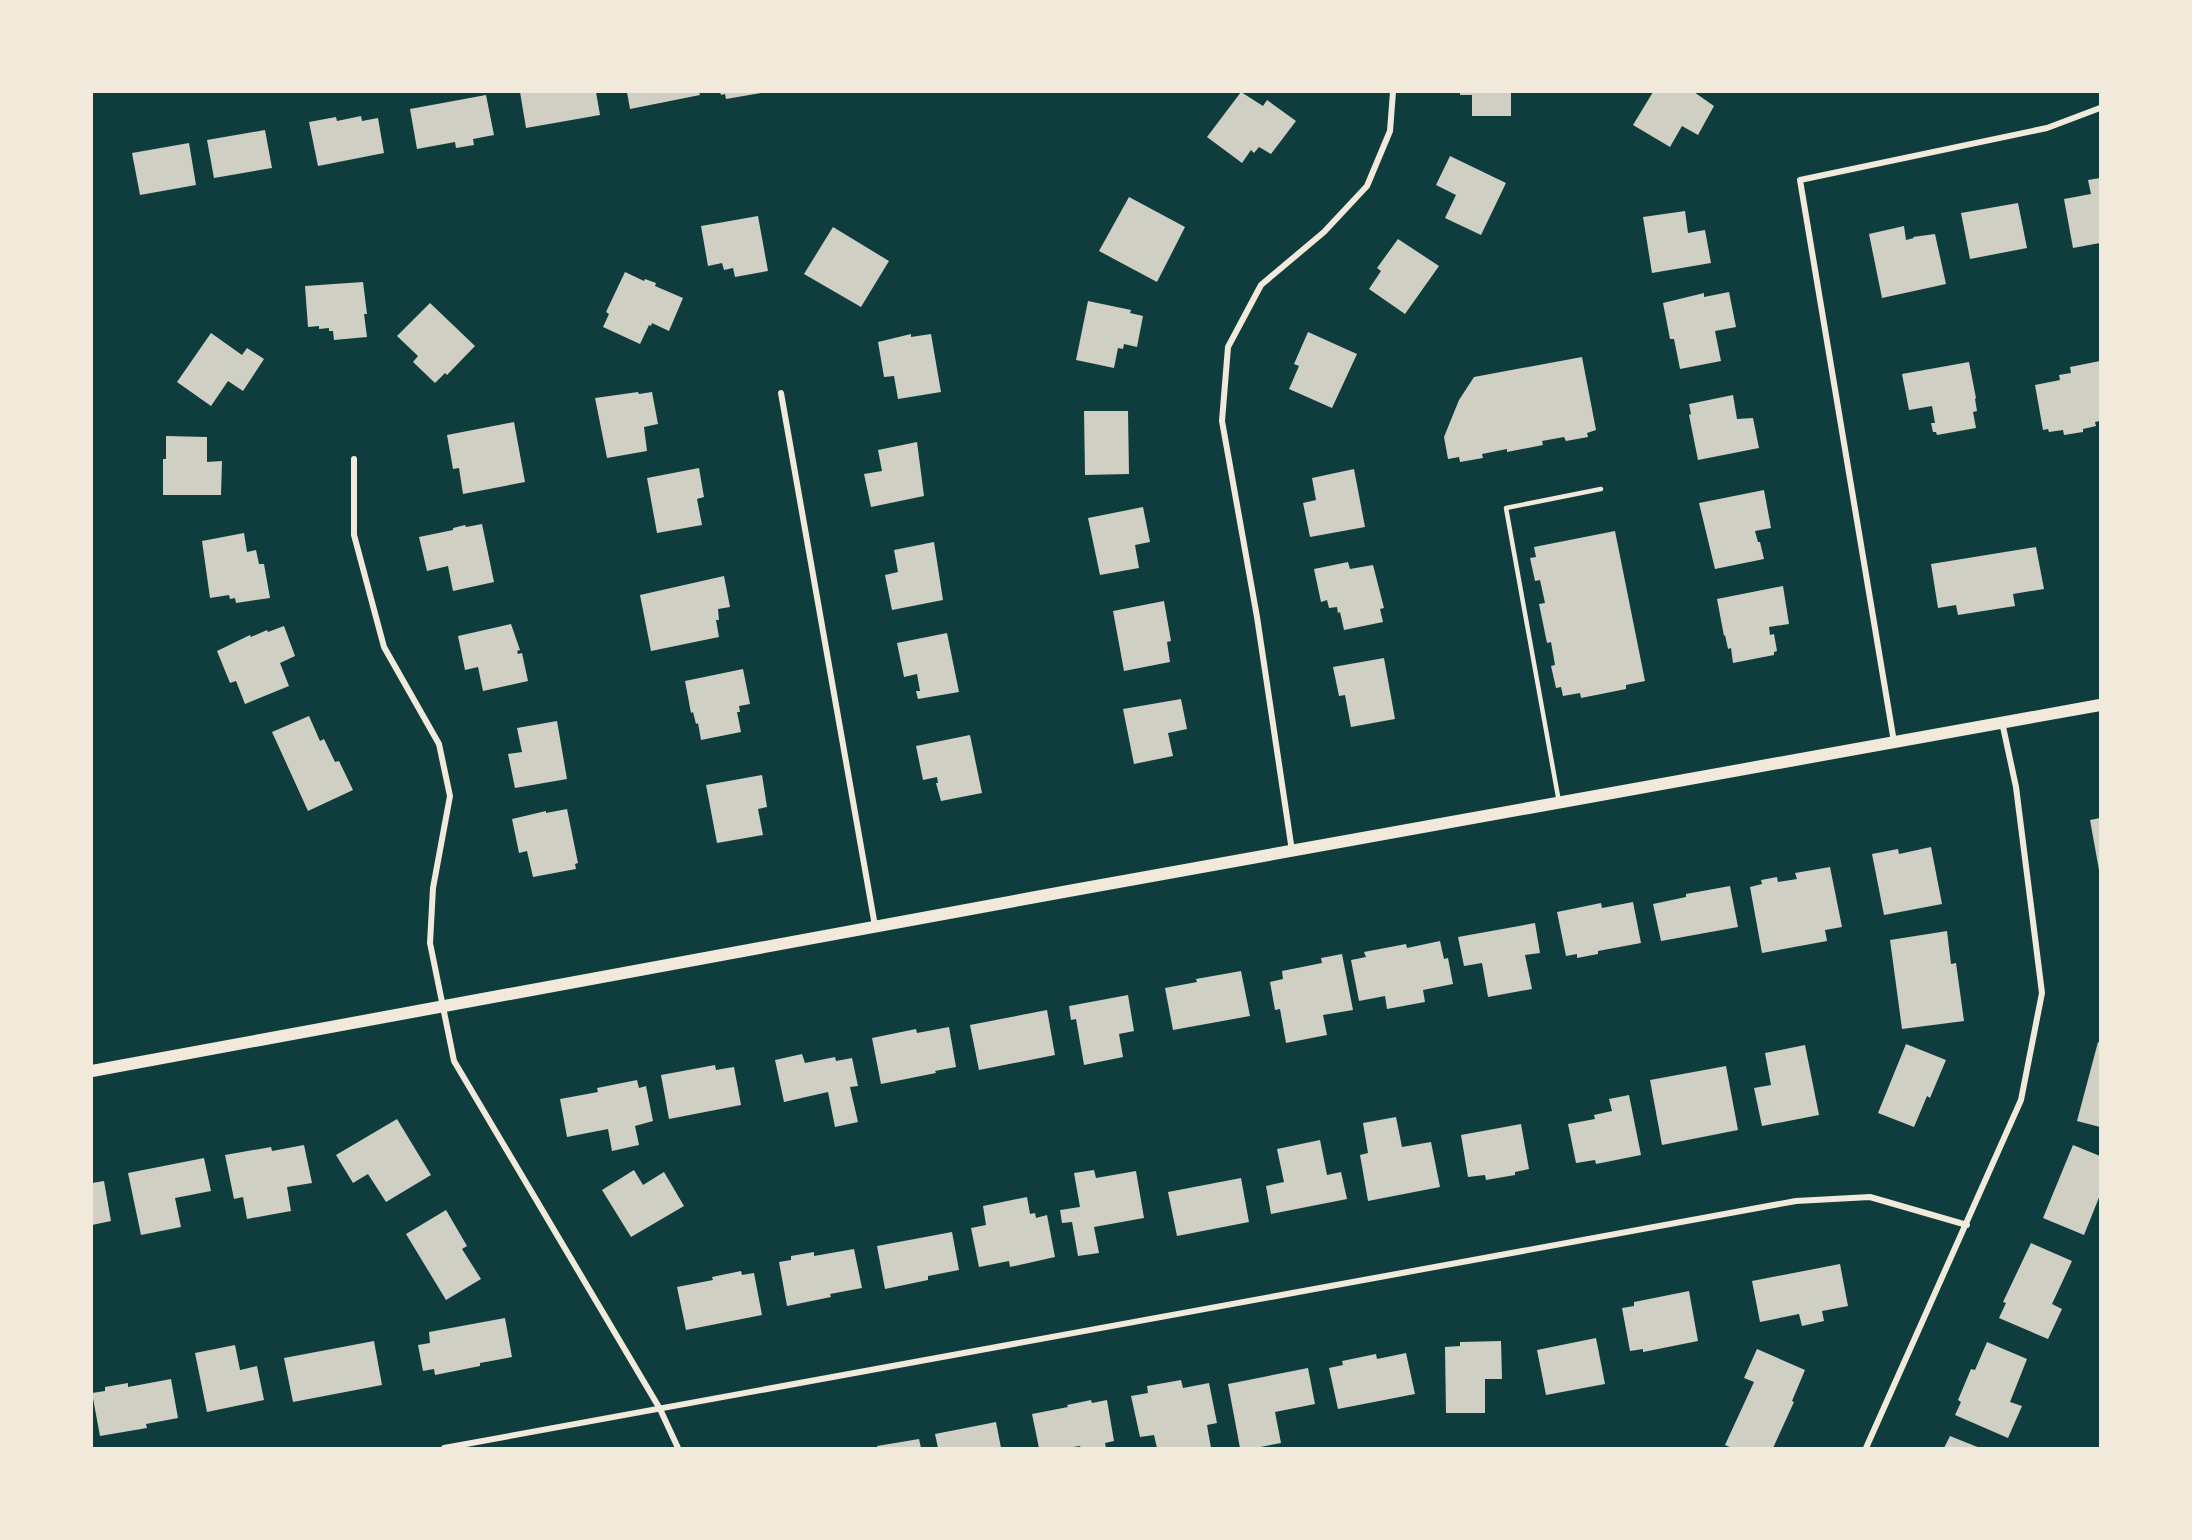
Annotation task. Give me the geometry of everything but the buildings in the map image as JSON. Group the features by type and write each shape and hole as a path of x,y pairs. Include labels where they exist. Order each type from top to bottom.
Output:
{"main road":[{"path":"92,1071 2100,705"}],"street":[{"path":"1292,852 1257,617 1222,421 1228,347 1261,285 1324,232 1367,186 1390,131 1393,92"},
{"path":"1894,742 1800,180 2047,128 2100,108"},
{"path":"781,393 875,927"},
{"path":"354,459 354,536 384,648 439,744 450,796 433,888 430,943 454,1061 660,1409 678,1449"},
{"path":"1866,1449 2021,1100 2042,993 2016,787 2002,722"},
{"path":"444,1449 1796,1201 1870,1197 1967,1225"}],"lane":[{"path":"1559,803 1506,508 1601,489"}]}
